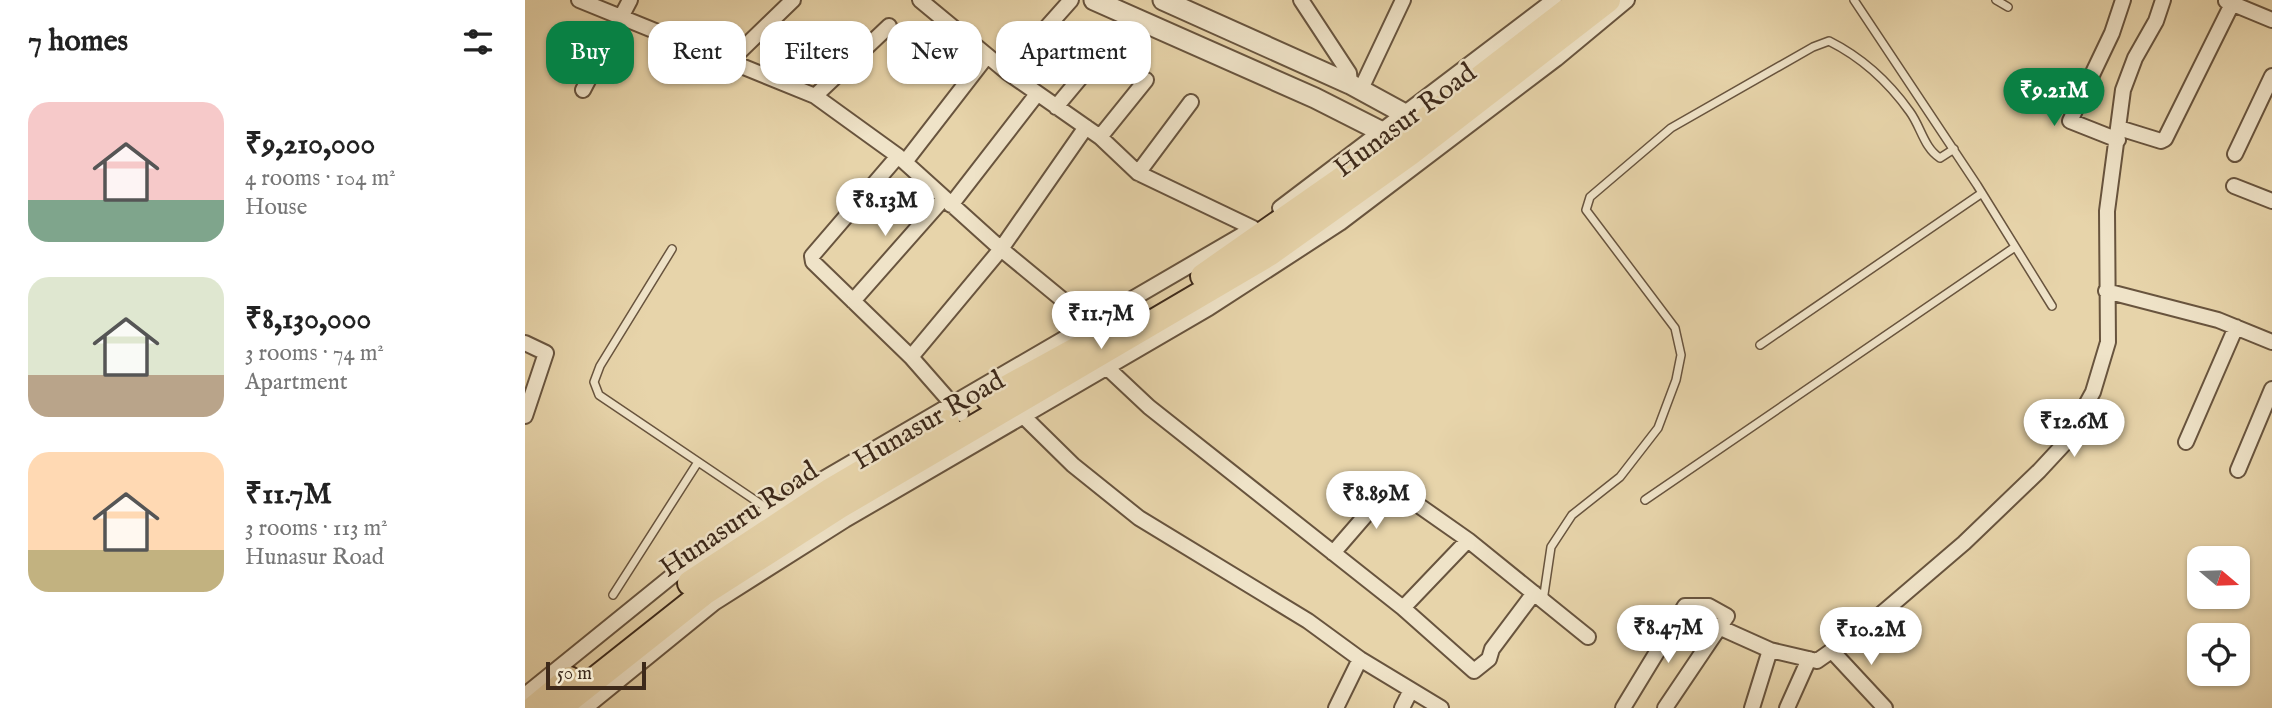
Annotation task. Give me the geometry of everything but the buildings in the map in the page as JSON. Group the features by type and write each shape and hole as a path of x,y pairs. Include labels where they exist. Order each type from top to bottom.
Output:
{"highway":[{"name":"Hunasuru Road","path":"534,708 774,517 958,408 1096,346 1256,234 1406,134 1581,0"},
{"name":"Hunasur Road","path":"559,708 703,593 840,506 1017,410 1096,346 1269,254 1406,134 1608,0"}],"street":[{"path":"579,0 648,27"},
{"path":"583,90 630,0"},
{"path":"746,46 793,0"},
{"path":"920,0 996,63"},
{"path":"1052,21 1071,0"},
{"path":"1094,0 1315,98 1406,134"},
{"path":"1163,0 1355,87 1406,134"},
{"path":"1301,0 1349,73 1355,87"},
{"path":"1355,87 1403,0"},
{"path":"1406,134 1553,0"},
{"path":"1096,346 1209,308 1340,223 1556,59 1626,0"},
{"path":"2123,0 2112,33 2070,121 2118,134 2161,141 2165,139 2231,1 2272,20"},
{"path":"1721,628 1770,650 1817,662 1867,625 1964,543 2065,443 2093,392 2108,342 2107,211 2123,90 2135,58 2156,22 2163,0"},
{"path":"1056,107 1131,17"},
{"path":"815,96 887,28"},
{"path":"958,408 911,356 813,262 812,256 901,159 987,56"},
{"path":"746,68 815,96 901,159 1001,249 1096,346 1333,554 1403,608 1474,671 1489,659 1492,649 1538,597"},
{"path":"2235,154 2272,76"},
{"path":"1023,84 1100,137 1137,173 1256,234"},
{"path":"1100,137 1143,84"},
{"path":"853,302 947,202 1037,94"},
{"path":"1137,173 1191,102"},
{"path":"911,356 1001,249 1086,127"},
{"path":"2234,186 2272,201"},
{"path":"2106,291 2218,320 2272,342"},
{"path":"2186,442 2236,327"},
{"path":"525,343 546,353 525,416"},
{"path":"2238,470 2272,388"},
{"path":"585,708 715,603 1017,410 1073,465 1139,518 1308,621 1360,659 1441,708"},
{"path":"1333,554 1391,486 1468,540 1588,637"},
{"path":"525,695 688,563 774,517"},
{"path":"1403,608 1468,540"},
{"path":"1623,708 1685,606 1709,606 1727,617 1665,708"},
{"path":"1752,708 1770,650"},
{"path":"1832,651 1885,708"},
{"path":"1336,708 1360,659"},
{"path":"1787,708 1809,659"},
{"path":"1402,708 1411,690"}],"lane":[{"path":"1854,0 1954,149 2052,306"},
{"path":"1996,0 2008,7"},
{"path":"1538,597 1551,547 1572,515 1621,477 1658,428 1676,380 1681,355 1675,328 1586,210 1590,197 1671,128 1812,47 1829,41 1858,55 1882,77 1911,114 1931,152 1940,158 1954,149"},
{"path":"1760,345 1982,193"},
{"path":"1645,500 2015,247"},
{"path":"672,249 600,366 594,382 599,395 774,517"},
{"path":"613,595 698,462"}]}
